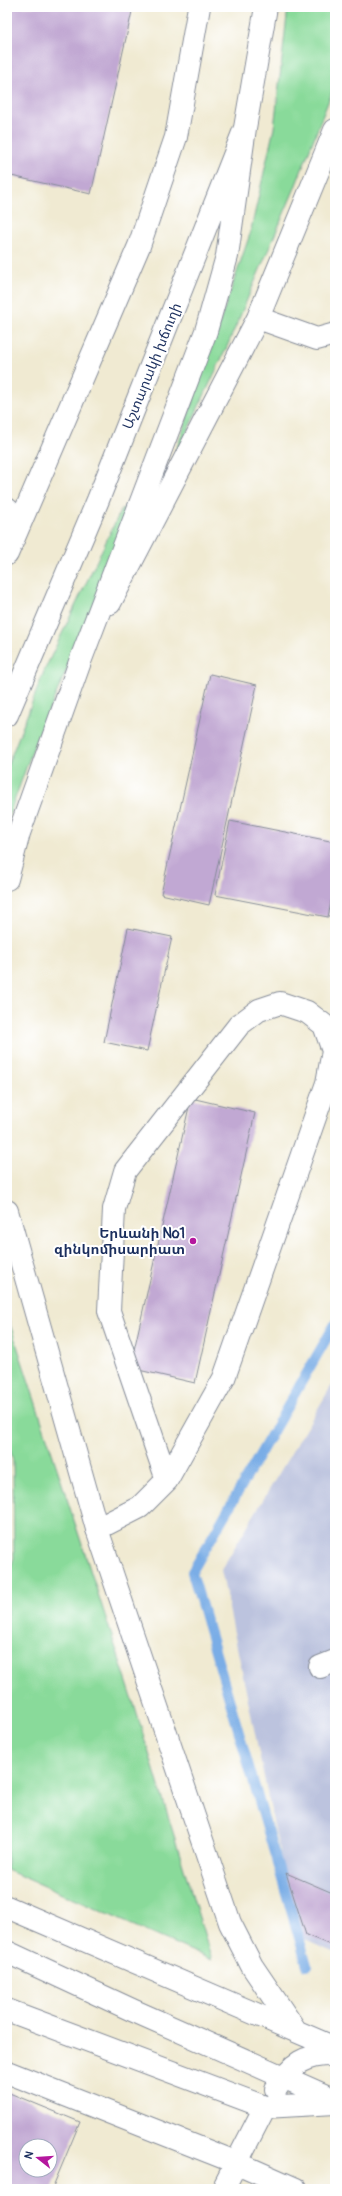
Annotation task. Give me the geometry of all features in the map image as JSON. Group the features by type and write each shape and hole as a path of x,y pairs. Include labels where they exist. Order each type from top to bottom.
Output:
{"main road":[{"path":"7,554 14,515 139,246 176,137 199,7"},
{"name":"Աշտարակի խճուղի","path":"7,715 101,492 244,128 266,7"},
{"path":"7,879 19,833 81,659 206,331 227,256 244,128"},
{"path":"81,659 258,318 335,130"},
{"path":"258,318 318,339 335,334"},
{"path":"97,1529 140,1507 167,1480 224,1378 327,1083 333,1051 324,1025 307,1012 280,1003 259,1010 239,1025 126,1171 114,1208 109,1311 167,1480"},
{"path":"7,1211 97,1529 230,1923 252,1966 296,2031"},
{"path":"7,1907 335,2048"},
{"path":"7,1952 335,2100"},
{"path":"7,2010 265,2107 335,2103"},
{"path":"223,2189 235,2162 282,2077 292,2066 304,2058 319,2055 335,2055"},
{"path":"7,2072 235,2162 296,2189"}],"shaded area":[{"path":"335,1380 335,1953 300,1938 291,1907 221,1570"}],"green space":[{"path":"288,7 335,7 335,84 294,190 226,349 170,468 250,234 274,128"},
{"path":"122,508 134,513 35,743 7,821 7,767 45,669"},
{"path":"7,1315 133,1701 212,1960 7,1870 7,1578 14,1558 13,1461 7,1437"}],"building":[{"path":"12,7 133,7 91,194 7,175 7,29"},
{"path":"210,674 257,685 209,905 161,894"},
{"path":"230,821 335,842 335,881 328,917 215,895"},
{"path":"128,928 172,937 147,1051 104,1042"},
{"name":"Երևանի №1 զինկոմիսարիատ","path":"191,1098 255,1113 195,1383 130,1368"},
{"path":"286,1873 335,1894 335,1947 306,1935"},
{"path":"7,2092 80,2122 58,2175 58,2138 18,2138 18,2178 57,2178 52,2189 7,2189"}],"waterway":[{"path":"307,1965 192,1572 335,1324"}],"place":[{"name":"Երևանի №1 զինկոմիսարիատ","path":"193,1241"}]}
